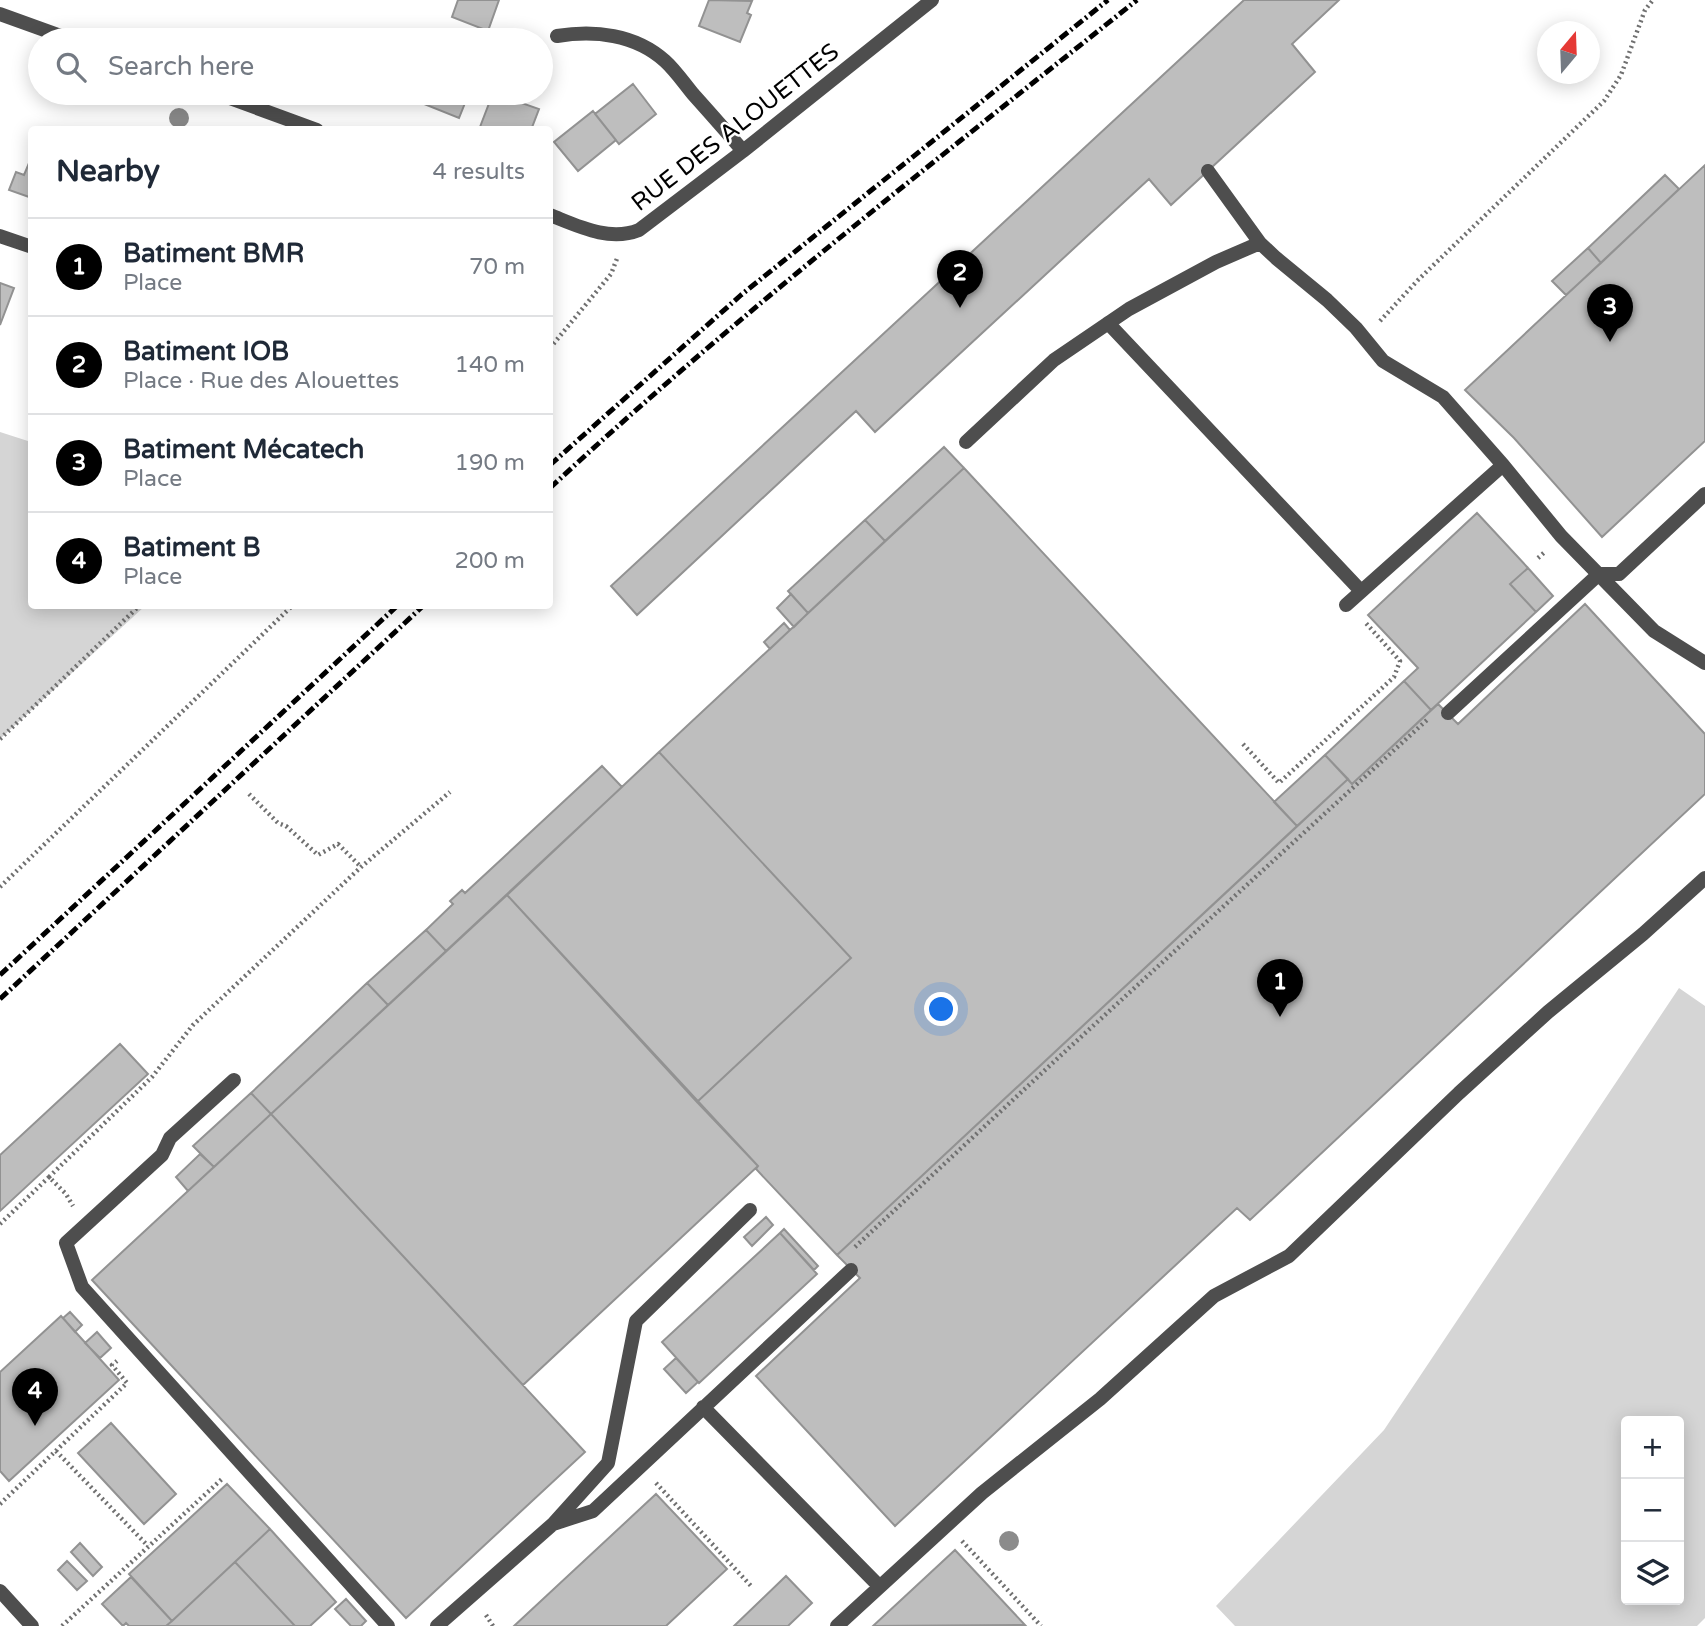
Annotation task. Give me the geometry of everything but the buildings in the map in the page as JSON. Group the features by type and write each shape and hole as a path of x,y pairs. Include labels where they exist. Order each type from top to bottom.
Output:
{"street":[{"name":"RUE DES ALOUETTES","path":"553,216 592,231 626,236 647,225 932,0"},
{"path":"0,14 39,28"},
{"path":"557,36 600,33 646,47 665,61 743,151"},
{"path":"249,105 306,126"},
{"path":"1208,171 1260,243 1327,300 1384,361 1443,397 1562,536 1654,631 1705,663"},
{"path":"0,236 28,246"},
{"path":"966,442 1054,360 1108,323 1216,261 1260,243"},
{"path":"1108,323 1353,598 1503,465"},
{"path":"1443,712 1598,574 1619,574 1705,494"},
{"path":"837,1626 982,1493 1100,1399 1214,1296 1289,1256 1548,1012 1643,934 1705,878"},
{"path":"234,1080 170,1138 162,1155 66,1243 82,1287 388,1626"},
{"path":"437,1626 553,1524 608,1462 636,1321 750,1210"},
{"path":"553,1524 593,1511 852,1270"},
{"path":"703,1407 879,1586"},
{"path":"0,1591 32,1626"}],"path":[{"path":"1373,329 1418,280 1604,101 1621,75 1645,10 1653,0"},
{"path":"553,344 611,274 626,236"},
{"path":"1243,744 1279,783 1394,677 1400,660 1363,620 1353,598"},
{"path":"0,739 136,609"},
{"path":"0,887 289,609"},
{"path":"853,1250 1068,1049 1443,712"},
{"path":"49,1177 152,1077 193,1025 361,867 450,792"},
{"path":"249,794 278,823 286,826 318,855 338,844 361,867"},
{"path":"0,1504 127,1383 112,1366"},
{"path":"56,1451 148,1546"},
{"path":"654,1454 655,1482 751,1586"},
{"path":"62,1626 229,1472"},
{"path":"962,1542 1041,1626"}],"shaded area":[{"path":"0,432 28,441 28,609 142,609 0,739"},
{"path":"1679,988 1705,1006 1705,1618 1697,1626 1235,1626 1216,1606 1384,1430"}],"railway":[{"path":"553,462 741,295 1108,0"},
{"path":"553,485 765,299 1137,0"},
{"path":"0,975 394,609"},
{"path":"0,999 420,609"}],"place":[{"name":"Batiment IOB","path":"960,308"},
{"name":"Batiment Mécatech","path":"1610,342"},
{"name":"Batiment BMR","path":"1280,1017"},
{"name":"Batiment B","path":"35,1426"}]}
